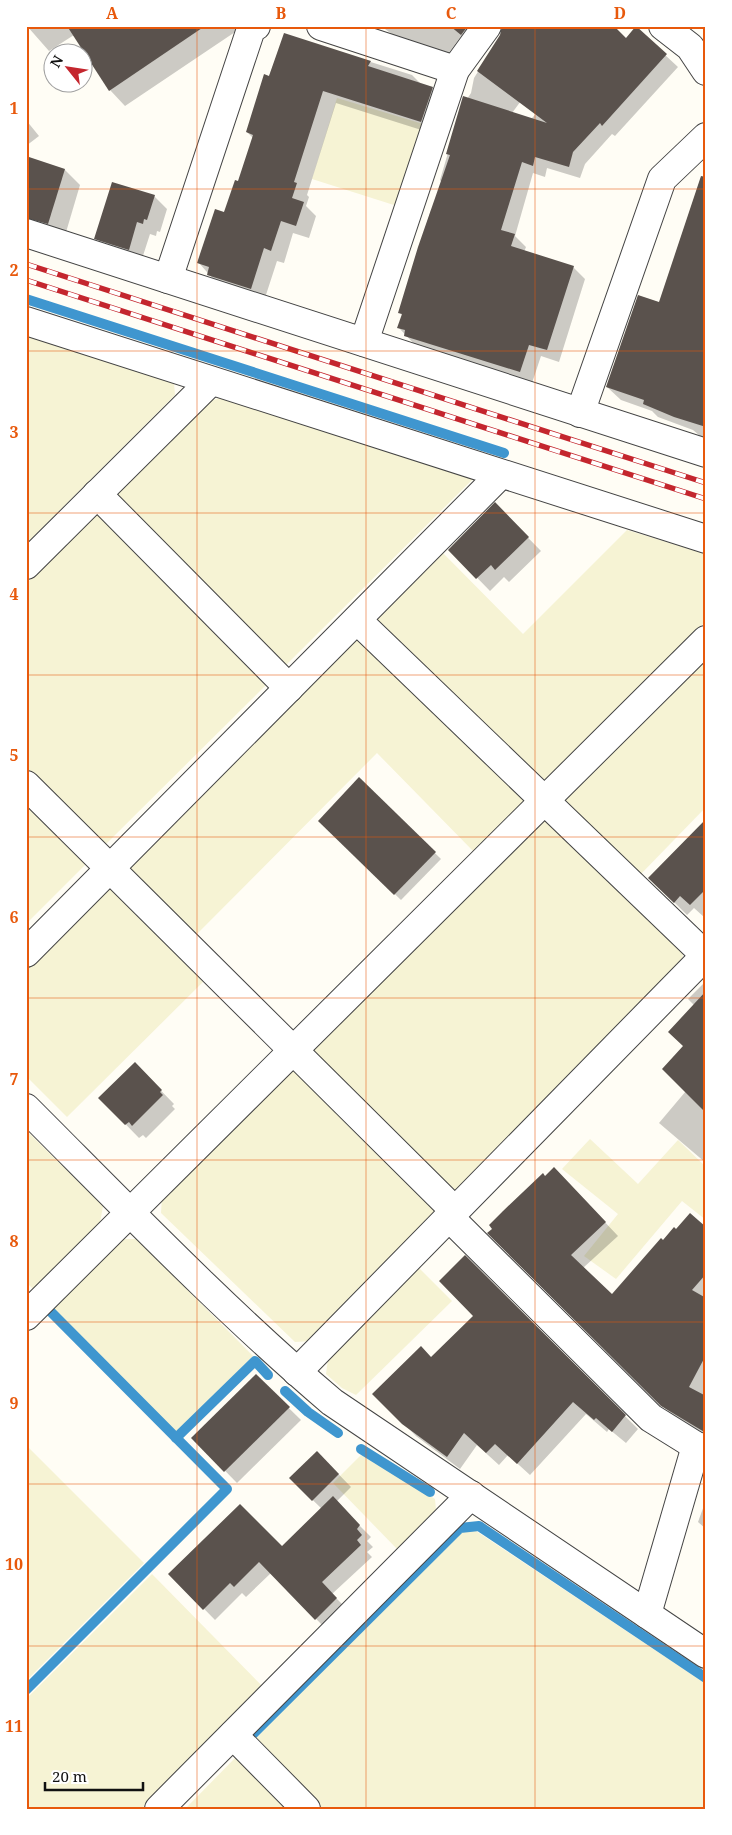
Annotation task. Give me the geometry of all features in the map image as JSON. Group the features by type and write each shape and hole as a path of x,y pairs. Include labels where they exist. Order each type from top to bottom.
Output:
{"street":[{"path":"168,279 251,29 256,26"},
{"path":"321,26 455,70"},
{"path":"364,342 455,70 487,26"},
{"path":"663,26 690,47 706,71"},
{"path":"580,413 662,179 706,137"},
{"path":"26,233 706,454"},
{"path":"26,321 706,539"},
{"path":"26,565 211,380"},
{"path":"26,954 501,474"},
{"path":"98,494 289,688"},
{"path":"296,1372 706,955 543,801 357,620"},
{"path":"26,1316 706,640"},
{"path":"26,785 294,1049 651,1418 701,1448 647,1614"},
{"path":"26,1108 130,1212 296,1372 332,1402 706,1654"},
{"path":"160,1809 471,1495"},
{"path":"233,1735 306,1809"}],"shaded area":[{"path":"337,98 423,124 397,206 312,179"},
{"path":"26,336 174,383 175,395 26,544"},
{"path":"223,397 473,479 283,668 114,495 206,402"},
{"path":"104,506 273,678 101,849 26,773 26,584"},
{"path":"627,530 706,554 706,621 539,786 371,617 439,549 523,634"},
{"path":"359,628 528,797 473,851 377,753 191,940 118,867"},
{"path":"706,654 706,807 638,877 559,801"},
{"path":"26,794 91,859 26,924"},
{"path":"548,813 684,945 682,961 456,1193 444,1192 307,1055"},
{"path":"111,878 210,975 67,1117 26,1076 26,963"},
{"path":"298,1062 437,1198 438,1214 312,1341 295,1342 161,1213 162,1196"},
{"path":"26,1130 103,1206 100,1223 33,1289 26,1282"},
{"path":"590,1139 638,1184 678,1140 706,1167 706,1220 682,1201 616,1279 584,1256 618,1214 562,1169"},
{"path":"117,1239 137,1239 253,1356 176,1432 51,1306"},
{"path":"418,1267 452,1301 356,1395 342,1388 326,1374 328,1359"},
{"path":"26,1445 144,1563 26,1681"},
{"path":"361,1455 435,1499 436,1510 398,1550 333,1483"},
{"path":"460,1531 476,1531 706,1684 706,1809 318,1809 252,1742"},
{"path":"152,1574 263,1687 141,1809 26,1809 26,1699"},
{"path":"240,1753 296,1809 185,1809"}],"building":[{"path":"67,26 205,26 109,91 92,65 92,42 77,42"},
{"path":"450,26 468,26 461,35"},
{"path":"502,26 614,26 626,38 636,26 667,54 602,126 600,123 573,152 569,167 535,157 533,166 522,162 501,230 515,234 511,246 574,266 547,350 529,345 520,372 404,336 405,330 397,328 402,314 398,313 418,247 450,155 446,154 463,96 547,123 477,71 500,35"},
{"path":"284,33 371,61 368,66 433,87 421,122 323,91 294,182 297,183 292,198 304,202 296,226 281,221 271,251 264,248 251,289 207,275 209,267 197,263 215,209 224,212 235,180 238,181 253,135 246,132 264,74 269,76"},
{"path":"26,156 65,169 48,224 26,218"},
{"path":"701,176 706,177 706,427 674,417 643,404 644,400 606,387 638,295 659,302"},
{"path":"112,182 155,195 147,220 144,219 143,224 137,222 129,250 94,239"},
{"path":"495,502 529,537 495,570 491,565 476,579 448,550"},
{"path":"359,777 436,852 394,895 318,821"},
{"path":"706,819 706,889 690,905 680,896 674,903 648,878"},
{"path":"706,991 706,1113 662,1069 683,1046 668,1032"},
{"path":"135,1062 162,1090 160,1092 163,1095 132,1126 129,1122 125,1125 98,1098"},
{"path":"554,1167 606,1222 571,1255 612,1294 661,1238 663,1240 674,1227 676,1229 690,1213 706,1227 706,1274 692,1290 706,1298 706,1355 689,1387 706,1396 706,1433 661,1406 487,1233 492,1229 489,1225 503,1211 543,1173 545,1176"},
{"path":"465,1255 626,1415 612,1432 573,1402 517,1464 495,1444 486,1453 464,1433 447,1457 402,1424 372,1394 421,1346 431,1357 473,1316 439,1281"},
{"path":"256,1374 290,1407 224,1472 191,1438"},
{"path":"317,1451 339,1474 312,1501 289,1478"},
{"path":"333,1496 360,1525 357,1529 362,1535 357,1540 361,1545 322,1582 337,1598 315,1620 259,1562 234,1587 230,1583 203,1610 168,1574 240,1504 282,1546"}],"waterway":[{"path":"26,299 504,453"},
{"path":"26,1690 227,1489 48,1309"},
{"path":"176,1438 255,1361 268,1375"},
{"path":"285,1391 308,1412 338,1433"},
{"path":"361,1449 430,1492"},
{"path":"252,1735 460,1528 479,1526 706,1678"}],"railway":[{"path":"26,264 706,483"},
{"path":"26,280 706,499"}]}
